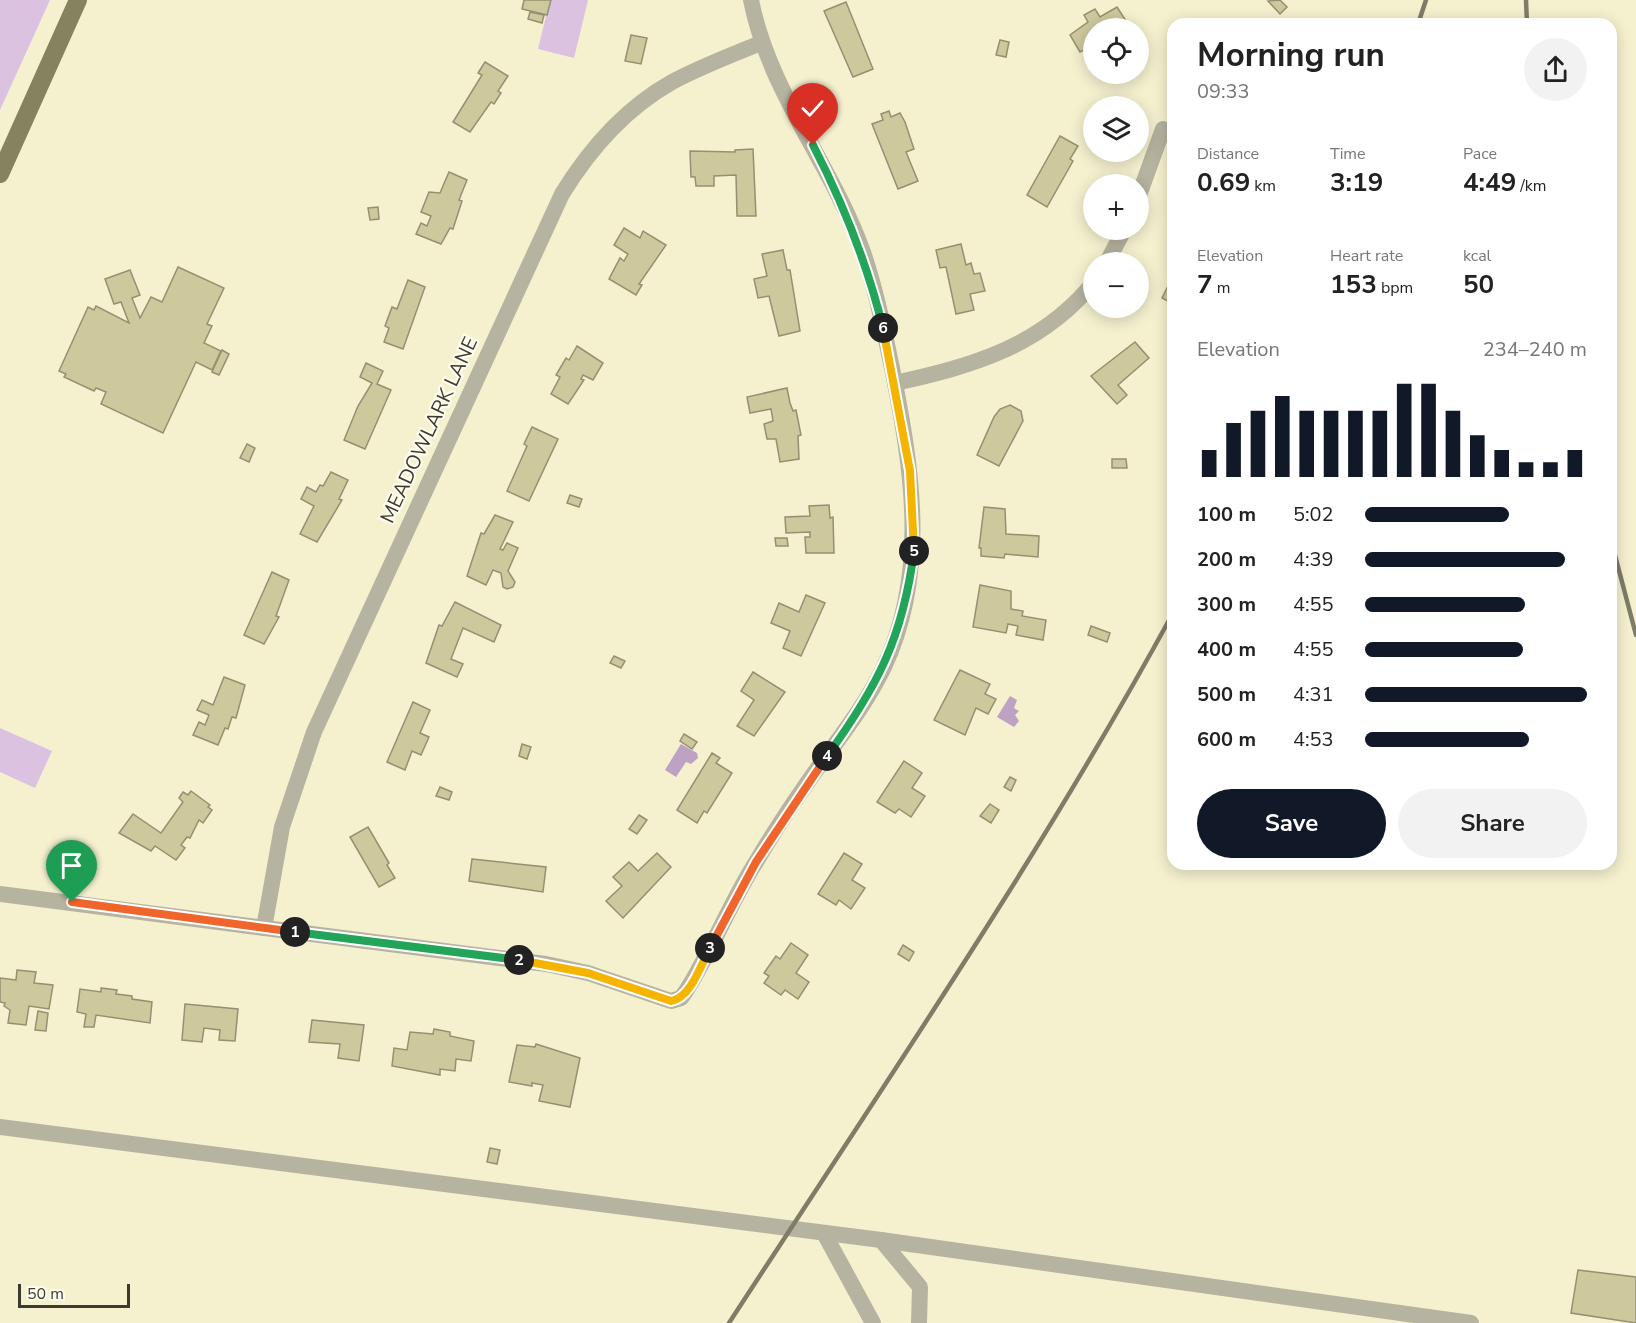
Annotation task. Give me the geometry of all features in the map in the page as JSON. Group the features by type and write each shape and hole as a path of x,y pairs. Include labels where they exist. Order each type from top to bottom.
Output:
{"main road":[{"path":"0,174 78,0"}],"street":[{"path":"0,894 560,966 676,1000 686,991 756,862 884,667 895,639 908,591 914,540 910,471 895,383 872,283 856,235 761,43 751,0"},
{"name":"MEADOWLARK LANE","path":"264,928 282,827 308,747 562,194 585,159 625,117 646,100 671,83 761,43"},
{"path":"1147,174 1163,129"},
{"path":"895,383 972,364 1006,351 1058,317 1083,293"},
{"path":"0,1127 825,1235 881,1240 1471,1323"},
{"path":"825,1235 873,1323"},
{"path":"881,1240 920,1287 919,1323"}],"shaded area":[{"path":"0,0 50,0 0,110"},
{"path":"550,0 588,0 574,58 538,49"},
{"path":"1010,696 1017,700 1014,708 1019,711 1015,715 1019,721 1014,727 997,717"},
{"path":"0,728 52,751 35,788 0,772"},
{"path":"681,744 697,753 698,758 691,764 686,762 676,777 665,770"}],"building":[{"path":"524,0 551,0 547,15 522,9"},
{"path":"1280,0 1287,7 1280,14 1268,1"},
{"path":"846,2 873,69 853,77 824,11"},
{"path":"1117,7 1124,18 1086,18 1084,15 1095,9 1100,17"},
{"path":"530,12 544,15 542,23 528,19"},
{"path":"1083,26 1083,50 1080,52 1070,35"},
{"path":"631,35 647,38 641,64 625,61"},
{"path":"1000,40 1009,42 1006,57 996,55"},
{"path":"485,62 508,76 498,91 501,93 494,104 491,102 470,132 453,122 482,75 478,73"},
{"path":"889,111 891,117 900,113 905,122 914,149 906,152 918,181 898,189 872,124 883,120 881,114"},
{"path":"1060,136 1078,146 1070,159 1073,161 1047,207 1027,195"},
{"path":"753,149 756,216 737,216 736,175 714,176 714,186 696,186 695,177 691,177 690,151 735,152 735,150"},
{"path":"449,172 467,180 459,200 462,201 453,229 450,228 441,244 416,234 421,223 427,226 431,216 421,212 429,192 440,193"},
{"path":"378,207 379,219 370,220 368,208"},
{"path":"624,228 640,238 643,231 666,245 639,284 642,285 636,295 609,279 620,258 624,261 628,254 614,245"},
{"path":"961,244 966,265 971,263 974,274 980,273 985,291 970,294 974,310 956,314 946,267 940,268 936,250"},
{"path":"783,250 787,270 790,270 800,331 779,336 769,296 758,298 754,279 767,276 762,254"},
{"path":"178,267 224,288 207,324 212,326 204,343 221,351 212,370 196,362 163,433 101,404 106,392 96,388 94,391 64,377 66,374 59,371 88,307 94,310 96,306 129,323 121,302 114,304 105,279 130,270 140,295 132,298 140,318 151,297 162,302"},
{"path":"408,280 425,287 403,349 384,342 389,328 385,326 392,307 397,309"},
{"path":"1167,288 1167,301 1162,298"},
{"path":"1135,342 1149,358 1118,385 1127,395 1117,404 1091,376"},
{"path":"577,346 603,363 593,380 583,375 581,379 584,380 568,404 551,394 560,377 556,375 566,358 569,360"},
{"path":"222,350 229,354 219,375 212,372"},
{"path":"366,363 383,371 377,384 391,390 365,449 344,440 358,406 372,383 360,377"},
{"path":"787,388 793,411 796,410 801,435 798,436 799,459 780,462 776,439 767,439 764,424 773,421 771,409 750,413 747,397"},
{"path":"1010,405 1021,411 1023,421 999,466 977,455 994,417 1000,409"},
{"path":"532,427 558,439 529,501 507,491 527,446 524,444"},
{"path":"247,444 255,448 249,462 240,458"},
{"path":"1112,459 1126,459 1127,468 1112,468"},
{"path":"331,472 348,480 339,499 342,500 317,542 300,534 314,506 301,499 307,487 316,492 320,485 323,486"},
{"path":"570,495 582,499 579,507 567,503"},
{"path":"829,505 830,518 833,517 834,553 806,553 805,537 810,537 810,532 786,533 785,517 810,516 809,506"},
{"path":"984,507 1005,509 1006,534 1039,536 1038,557 1005,554 1004,558 981,556 981,548 979,548"},
{"path":"495,515 513,522 500,549 503,550 507,543 518,548 508,571 515,582 513,587 507,589 503,587 501,573 493,570 486,585 467,576 481,533 484,534"},
{"path":"775,538 787,538 788,546 776,546"},
{"path":"272,572 289,580 276,616 279,617 264,644 244,635"},
{"path":"980,585 1011,591 1011,609 1023,611 1022,616 1046,620 1043,640 1016,635 1018,626 1008,624 1006,633 973,627"},
{"path":"806,595 825,603 801,656 783,648 790,631 771,623 779,603 799,612"},
{"path":"455,602 501,625 494,642 463,628 451,659 463,664 457,677 426,663 439,625 442,626"},
{"path":"1091,626 1110,633 1107,642 1088,635"},
{"path":"614,656 625,661 621,668 610,663"},
{"path":"960,670 990,684 985,694 996,699 988,714 976,708 965,735 934,720"},
{"path":"753,672 785,692 754,736 737,726 754,700 741,691"},
{"path":"224,677 245,685 236,718 232,717 218,745 193,735 199,722 205,725 209,715 197,710 202,700 213,705"},
{"path":"413,702 430,710 420,733 429,737 421,755 412,751 405,770 387,762"},
{"path":"684,734 697,742 692,749 680,741"},
{"path":"522,744 531,747 527,759 519,756"},
{"path":"712,753 720,758 716,763 732,773 707,813 704,811 697,823 677,810"},
{"path":"904,761 922,773 912,788 925,796 911,817 899,809 895,813 877,802"},
{"path":"1010,777 1016,780 1011,791 1004,787"},
{"path":"440,787 452,792 449,800 436,796"},
{"path":"191,791 210,805 208,807 212,810 203,823 199,820 190,838 187,837 181,845 185,848 176,860 155,846 151,851 119,833 133,814 161,833 183,802 179,798 183,792 188,795"},
{"path":"990,804 999,810 991,823 980,816"},
{"path":"639,815 647,820 637,834 629,829"},
{"path":"368,827 395,878 379,887 350,837"},
{"path":"657,853 671,867 623,918 606,901 622,886 613,877 629,862 638,871"},
{"path":"844,853 862,864 852,880 865,888 851,909 839,900 836,905 818,894"},
{"path":"472,859 546,867 543,892 469,881"},
{"path":"791,943 808,955 796,973 809,982 798,999 785,990 781,995 764,983 769,976 764,973 776,956 780,959"},
{"path":"903,945 914,952 909,961 898,954"},
{"path":"17,970 36,972 34,983 53,985 49,1009 29,1006 26,1025 8,1023 10,1010 4,1006 5,1003 0,1002 0,978 16,980"},
{"path":"101,988 117,990 116,994 132,996 132,999 152,1002 150,1023 96,1015 94,1027 84,1027 86,1014 77,1012 80,989 101,992"},
{"path":"185,1004 238,1009 235,1041 219,1040 220,1030 204,1028 202,1042 182,1040"},
{"path":"38,1011 48,1013 46,1031 35,1030"},
{"path":"312,1020 364,1025 359,1061 338,1058 340,1044 309,1042"},
{"path":"434,1029 450,1032 450,1036 474,1041 471,1061 456,1059 455,1071 440,1069 440,1075 392,1066 394,1048 407,1050 410,1032 433,1034"},
{"path":"536,1044 580,1058 570,1107 539,1101 543,1085 532,1083 532,1086 509,1082 517,1045 535,1047"},
{"path":"490,1148 500,1150 497,1164 487,1162"},
{"path":"1578,1270 1636,1277 1636,1323 1571,1313"}],"railway":[{"path":"1420,18 1426,0"},
{"path":"1526,0 1527,18"},
{"path":"1617,563 1636,635"},
{"path":"729,1323 1014,884 1122,705 1167,624"}],"route":[{"path":"72,902 546,964 588,973 671,1001 681,998 756,862 802,789 843,734 884,667 904,608 911,571 914,523 910,471 887,347 864,255 843,203 813,145"}]}
